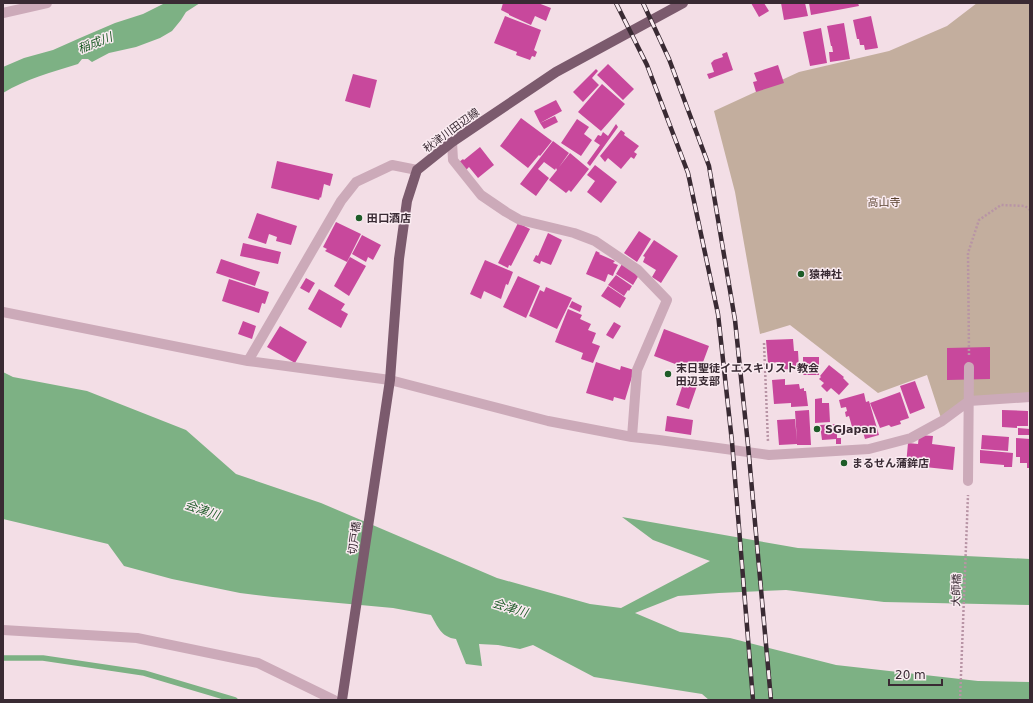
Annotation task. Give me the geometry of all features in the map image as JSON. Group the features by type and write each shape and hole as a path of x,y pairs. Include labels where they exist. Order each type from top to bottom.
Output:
{"main road":[{"name":"秋津川田辺線","path":"417,170 452,142 556,72 683,3"},
{"path":"390,380 399,259 407,201 417,170"},
{"name":"切戸橋","path":"342,700 390,380"}],"street":[{"path":"3,13 47,3"},
{"path":"452,142 453,160 481,195 520,220 595,241 638,270 667,300 637,370 632,437"},
{"path":"248,361 341,201 356,182 392,166 417,170"},
{"path":"3,312 248,361 390,380 548,421 632,437 769,455 869,449 911,438 942,421 969,401 1030,398"},
{"path":"968,481 969,367"},
{"path":"3,630 137,638 258,663 334,700"}],"path":[{"path":"969,367 968,253 979,220 1001,205 1025,206 1030,210"},
{"path":"764,343 769,455"},
{"name":"大師橋","path":"960,700 968,481"}],"green space":[{"name":"高山寺","path":"977,3 1030,3 1030,397 969,401 942,421 927,375 878,393 790,325 760,334 735,192 714,111 799,72 889,51 947,26"}],"water":[{"name":"稲成川","path":"165,3 200,3 186,12 172,31 160,38 136,47 109,53 92,62 88,59 82,59 78,64 30,80 3,93 3,67 24,58 53,50 115,23 143,14"},
{"name":"会津川","path":"3,372 13,377 87,391 186,430 236,474 321,503 497,578 590,604 621,608 710,561 653,540 622,517 798,548 1030,559 1030,605 884,602 786,590 678,596 635,613 680,632 730,638 836,665 978,681 1030,682 1030,700 709,700 702,694 594,677 533,645 520,649 498,645 479,644 482,666 466,664 456,639 443,634 431,615 393,608 240,593 172,579 124,566 108,544 3,519"}],"building":[{"path":"503,3 538,3 551,8 546,21 535,16 531,25 501,10"},
{"path":"751,3 764,3 769,11 759,17"},
{"path":"781,3 805,3 808,16 784,20"},
{"path":"809,3 858,3 859,6 811,15"},
{"path":"505,16 541,30 534,50 537,52 535,57 532,56 530,60 516,55 517,52 494,43"},
{"path":"871,16 878,48 865,50 864,45 860,45 859,39 857,39 853,20"},
{"path":"844,23 850,59 830,62 829,52 833,52 827,26"},
{"path":"821,28 827,63 810,66 803,32"},
{"path":"727,52 733,70 709,79 707,74 714,72 711,63 714,60 723,57 722,54"},
{"path":"608,64 634,89 623,100 597,75"},
{"path":"778,65 784,83 756,92 753,82 757,81 754,73"},
{"path":"596,69 598,71 592,78 599,85 583,102 573,92"},
{"path":"353,74 377,80 370,108 345,101"},
{"path":"602,84 625,104 601,131 578,112"},
{"path":"556,100 562,111 540,123 534,111"},
{"path":"555,116 558,122 544,129 540,123"},
{"path":"521,118 552,141 528,168 500,146"},
{"path":"577,119 589,127 584,134 592,140 581,156 561,143"},
{"path":"616,124 618,127 590,166 587,163 600,145 594,141 598,135 601,136 603,132 608,136"},
{"path":"621,130 625,133 624,135 639,146 634,152 637,154 634,159 631,157 621,169 608,158 605,162 600,156"},
{"path":"553,141 569,153 559,167 570,153 589,169 571,192 569,190 566,193 549,180 557,170 544,162 538,169 549,178 536,196 520,184"},
{"path":"480,147 494,165 478,178 469,167 466,170 459,162 463,159 464,160"},
{"path":"277,161 333,174 330,186 324,184 321,198 320,197 319,200 271,188"},
{"path":"595,165 617,182 601,203 587,192 595,181 587,175"},
{"path":"257,213 297,226 291,245 276,241 277,237 269,234 266,244 248,238"},
{"path":"336,222 361,234 347,262 325,251 327,249 323,247"},
{"path":"518,223 530,229 511,266 509,265 508,268 498,263"},
{"path":"639,231 651,239 637,262 624,253"},
{"path":"548,233 562,240 551,265 541,261 540,264 533,261 536,255 538,256"},
{"path":"362,235 381,245 373,260 368,257 366,262 352,254"},
{"path":"654,240 678,256 661,283 652,277 656,270 643,262 645,257 643,256"},
{"path":"243,243 281,252 278,264 240,256"},
{"path":"596,251 600,253 599,254 615,261 613,263 618,265 613,276 608,274 605,282 586,274"},
{"path":"350,257 366,266 349,296 334,286"},
{"path":"221,259 260,272 255,286 216,273"},
{"path":"485,260 513,272 508,285 506,284 501,299 484,291 481,299 470,294"},
{"path":"622,264 639,275 633,285 616,274"},
{"path":"616,275 632,286 624,296 608,285"},
{"path":"518,276 540,286 526,318 503,307"},
{"path":"306,278 315,283 309,293 300,288"},
{"path":"229,279 269,292 265,304 262,303 259,313 222,301"},
{"path":"608,286 626,298 620,308 601,296"},
{"path":"546,287 572,298 557,329 529,316 540,290 544,292"},
{"path":"319,289 345,304 341,310 348,314 341,328 308,309"},
{"path":"572,301 582,306 580,312 569,307"},
{"path":"568,309 582,315 580,319 591,324 588,330 596,333 592,343 600,346 593,363 581,359 583,353 555,342"},
{"path":"243,321 256,326 252,339 238,334"},
{"path":"614,322 621,326 613,339 606,335"},
{"path":"280,326 307,342 295,363 267,347"},
{"path":"664,329 709,346 699,373 654,356"},
{"path":"793,339 794,351 798,351 799,368 780,370 780,362 768,363 766,340"},
{"path":"990,347 990,379 947,380 947,348"},
{"path":"803,357 819,357 819,375 803,375"},
{"path":"596,362 620,370 621,366 634,370 625,400 614,397 613,401 586,393"},
{"path":"829,365 844,377 843,378 849,384 839,395 831,388 827,392 821,386 824,383 819,379 821,377 820,376"},
{"path":"685,378 698,383 689,409 676,405"},
{"path":"785,379 785,385 799,384 800,389 804,388 804,391 806,391 808,406 791,407 791,403 774,404 772,380"},
{"path":"915,381 925,408 910,414 900,386"},
{"path":"900,392 909,418 900,421 901,424 891,427 889,425 880,428 870,403"},
{"path":"864,393 866,402 869,401 879,435 865,439 863,432 854,434 849,416 846,417 846,407 841,408 839,400"},
{"path":"822,398 822,403 829,403 830,422 815,423 815,399"},
{"path":"809,410 811,445 779,445 777,420 795,419 797,441 795,411"},
{"path":"1002,410 1028,411 1028,426 1017,426 1017,428 1002,427"},
{"path":"667,416 693,420 691,435 665,431"},
{"path":"837,424 837,438 841,438 841,444 836,444 836,439 822,440 820,425"},
{"path":"1018,428 1030,429 1030,435 1018,435"},
{"path":"919,435 933,436 932,444 955,447 953,470 906,465 908,443 918,444"},
{"path":"982,435 1009,437 1008,451 981,449"},
{"path":"1016,438 1030,439 1030,468 1027,468 1027,463 1020,463 1020,457 1016,457"},
{"path":"980,450 1013,453 1012,467 980,463"}],"waterway":[{"path":"3,658 43,658 144,673 235,700"}],"railway":[{"path":"616,3 647,65 688,173 718,314 732,442 753,700"},
{"path":"643,3 669,59 709,166 735,320 771,700"}],"place":[{"name":"田口酒店","path":"359,218"},
{"name":"猿神社","path":"801,274"},
{"name":"末日聖徒イエスキリスト教会 田辺支部","path":"668,374"},
{"name":"SGJapan","path":"817,429"},
{"name":"まるせん蒲鉾店","path":"844,463"}]}
